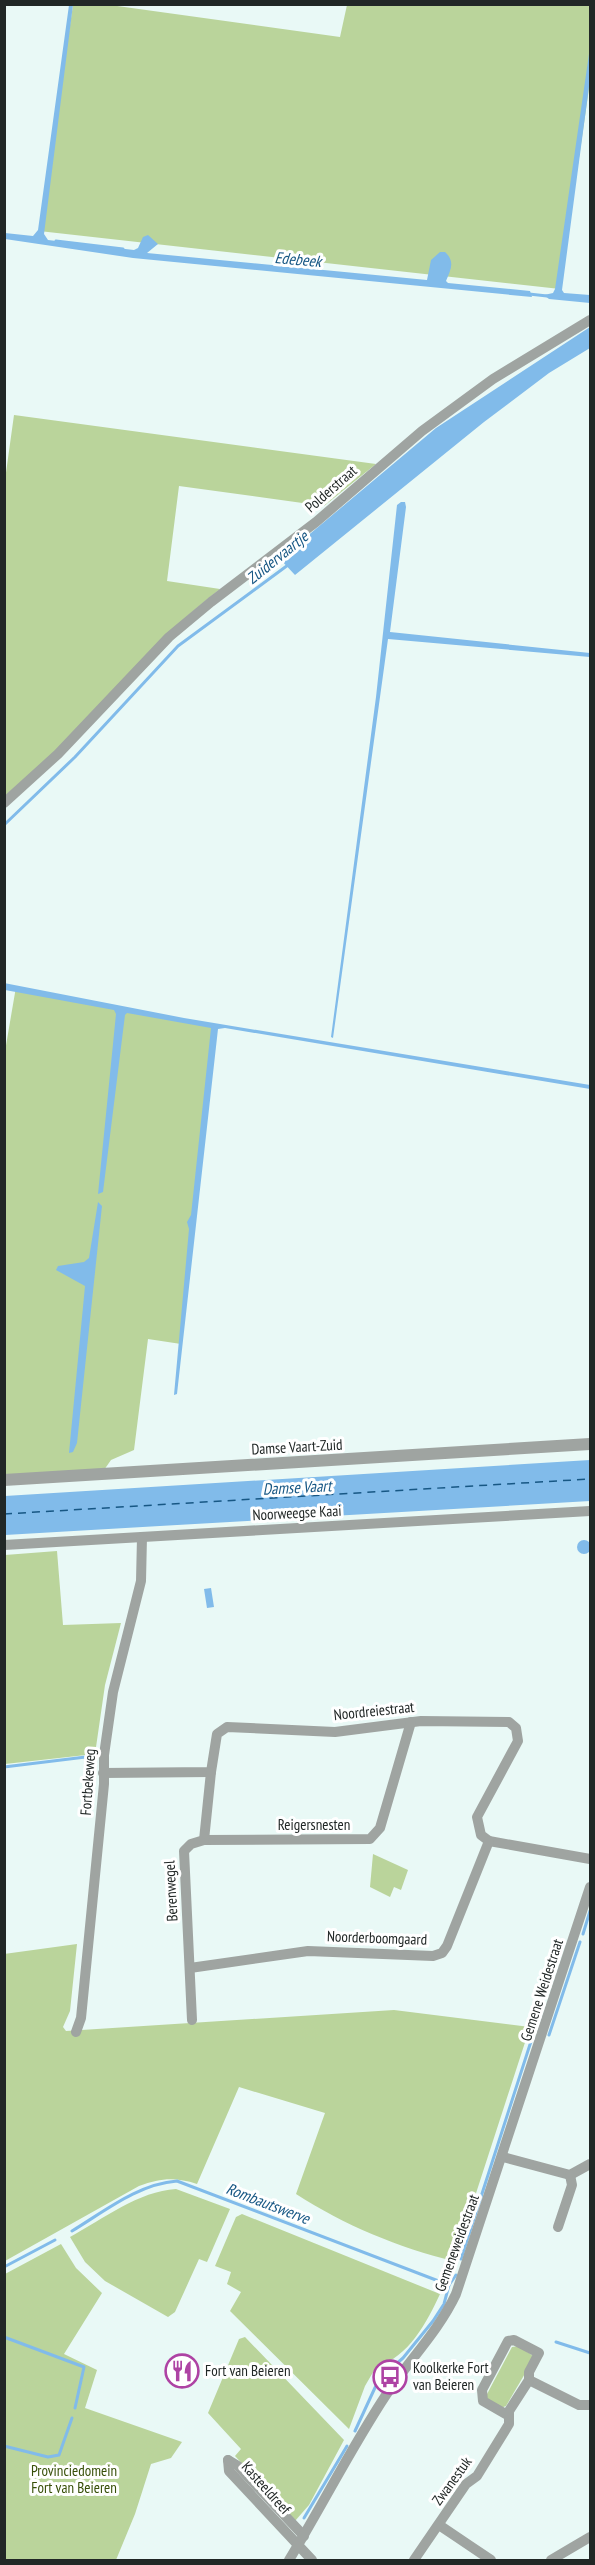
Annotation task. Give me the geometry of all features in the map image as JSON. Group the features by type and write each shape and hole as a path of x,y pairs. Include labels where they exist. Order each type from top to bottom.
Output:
{"street":[{"name":"Polderstraat","path":"4,803 58,754 170,637 211,602 316,522 398,451 493,379 591,320"},
{"name":"Damse Vaart-Zuid","path":"4,1480 591,1444"},
{"name":"Noorweegse Kaai","path":"4,1545 591,1510"},
{"name":"Fortbekeweg","path":"76,2032 81,2018 112,1692 141,1581 142,1537"},
{"name":"Noordreiestraat","path":"211,1772 217,1734 227,1727 335,1732 411,1722 509,1722 516,1728 518,1741 477,1817 481,1835 489,1841"},
{"name":"Reigersnesten","path":"204,1840 370,1839 380,1828 411,1722"},
{"path":"103,1773 211,1772 204,1840"},
{"name":"Berenwegel","path":"192,2020 184,1851 191,1844 204,1840"},
{"path":"489,1841 591,1859"},
{"name":"Noorderboomgaard","path":"190,1968 308,1951 433,1956 441,1953 447,1946 489,1841"},
{"name":"Gemene Weidestraat","path":"520,2103 591,1887"},
{"name":"Gemeneweidestraat","path":"289,2560 375,2412 452,2304 520,2103"},
{"path":"503,2157 570,2175 591,2164"},
{"path":"558,2227 572,2185 570,2175"},
{"name":"Zwanestuk","path":"414,2560 466,2484 477,2476 509,2424 509,2416 509,2411 530,2380 529,2372 539,2353 514,2340 508,2341 482,2390 483,2401 509,2416"},
{"path":"530,2380 579,2405 591,2405"},
{"name":"Kasteeldreef","path":"301,2541 229,2471 228,2460 238,2466 301,2541 312,2560"},
{"path":"439,2525 491,2560"},
{"path":"551,2560 591,2537"}],"green space":[{"path":"73,5 110,5 340,37 347,5 590,5 590,82 560,289 39,231"},
{"path":"14,415 376,464 324,506 179,486 167,581 220,589 178,625 63,744 5,796 4,487"},
{"path":"16,987 214,1026 181,1344 148,1339 134,1450 111,1460 104,1470 5,1476 4,1057"},
{"path":"57,1551 63,1625 121,1623 105,1685 95,1754 5,1764 5,1555"},
{"path":"373,1854 408,1870 401,1890 394,1887 390,1897 370,1887"},
{"path":"77,1944 70,2011 63,2027 66,2031 394,2010 530,2027 454,2261 433,2256 372,2234 333,2216 296,2194 325,2113 239,2087 197,2184 168,2179 139,2186 5,2261 4,1954"},
{"path":"176,2189 230,2209 207,2262 199,2259 175,2312 168,2317 105,2281 85,2262 70,2237 135,2200"},
{"path":"242,2214 440,2294 416,2337 398,2355 376,2367 365,2386 349,2429 230,2311 241,2292 227,2284 231,2272 215,2266 236,2217"},
{"name":"Provinciedomein Fort van Beieren","path":"61,2244 76,2268 102,2293 64,2354 97,2370 85,2408 182,2442 171,2458 151,2464 135,2514 116,2560 5,2560 5,2274"},
{"path":"245,2337 344,2440 309,2505 295,2521 235,2456 241,2449 208,2413 239,2339"},
{"path":"519,2346 533,2356 533,2360 506,2406 501,2408 487,2399 487,2394 512,2347"}],"water":[{"path":"69,5 73,5 44,234 48,240 134,250 138,248 143,237 148,235 158,244 147,253 427,280 431,260 440,252 445,252 451,263 446,281 448,283 530,291 532,297 133,258 5,239 5,233 33,236 38,230"},
{"path":"590,47 590,79 562,290 564,293 590,295 590,303 549,299 544,295 553,293 555,289"},
{"path":"590,327 590,348 549,373 484,422 295,575 280,559 436,428"},
{"path":"405,502 406,507 390,632 590,653 590,657 388,639 333,1038 331,1037 376,697 397,505"},
{"path":"4,983 184,1018 590,1085 590,1089 225,1028 218,1029 177,1394 174,1395 189,1229 187,1222 191,1215 211,1028 127,1013 125,1015 103,1192 98,1194 116,1014 114,1010 5,990"},
{"path":"98,1202 102,1206 77,1443 73,1452 69,1453 85,1286 56,1270 58,1266 84,1262 89,1258"},
{"name":"Damse Vaart","path":"590,1460 590,1501 5,1535 5,1496"},
{"path":"584,1540 589,1542 591,1547 589,1552 584,1554 579,1552 577,1547 579,1542"},
{"path":"211,1588 214,1607 207,1608 204,1589"}],"waterway":[{"name":"Edebeek","path":"56,241 123,249"},
{"name":"Edebeek","path":"529,294 547,296"},
{"name":"Zuidervaartje","path":"4,825 75,757 178,646 288,565"},
{"path":"4,1767 102,1755"},
{"name":"Rombautswerve","path":"583,1934 590,1911"},
{"name":"Rombautswerve","path":"549,2035 580,1942"},
{"name":"Rombautswerve","path":"461,2259 534,2032"},
{"name":"Rombautswerve","path":"72,2231 135,2193 149,2187 177,2181 449,2285 456,2275"},
{"name":"Rombautswerve","path":"4,2267 55,2240"},
{"path":"355,2431 379,2379 403,2358 433,2321 444,2304 449,2285"},
{"path":"4,2337 84,2367 75,2408"},
{"path":"556,2342 590,2353"},
{"path":"4,2446 48,2457 59,2455 72,2418"},
{"path":"304,2518 347,2446"}],"ferry route":[{"path":"4,1514 590,1479"}],"place":[{"name":"Fort van Beieren","path":"182,2371"},
{"name":"Koolkerke Fort van Beieren","path":"390,2377"}]}
